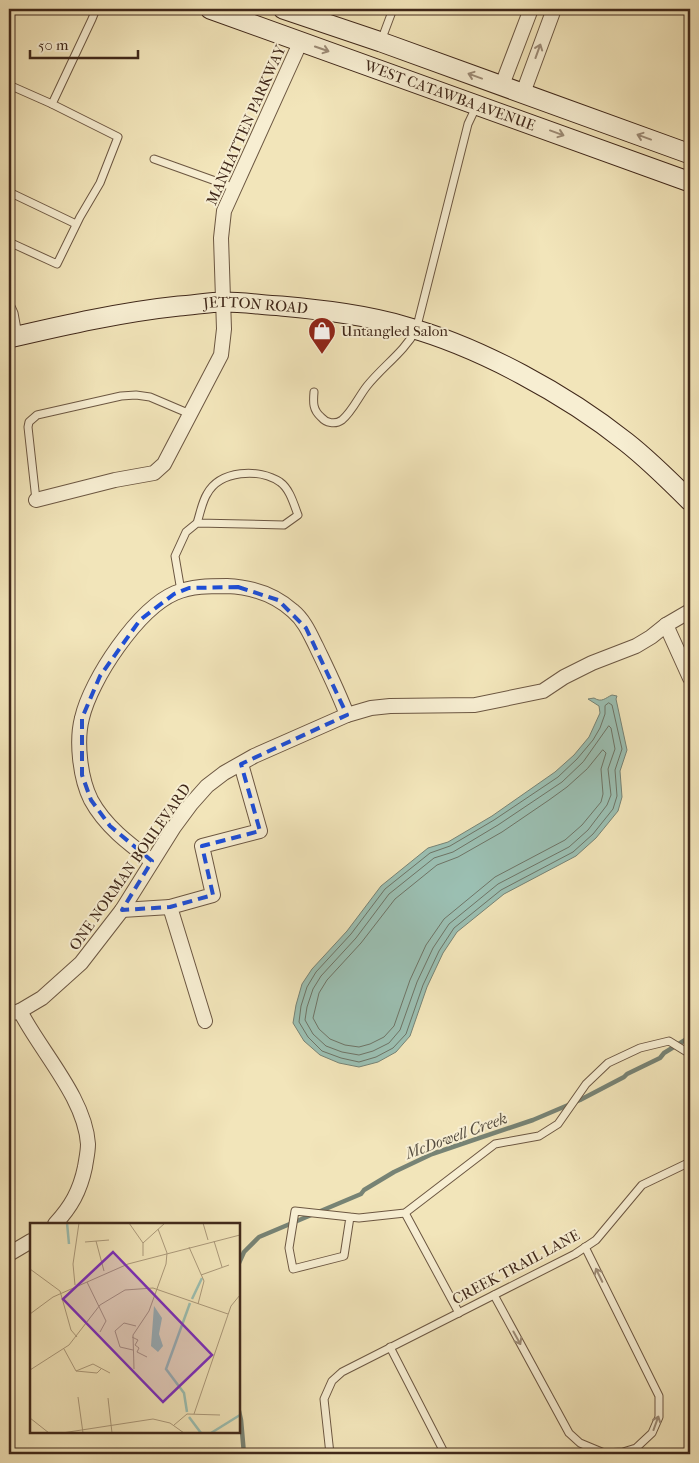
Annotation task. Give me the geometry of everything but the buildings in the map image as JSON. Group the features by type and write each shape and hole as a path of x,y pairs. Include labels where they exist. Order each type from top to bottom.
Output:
{"main road":[{"name":"WEST CATAWBA AVENUE","path":"210,9 690,182"},
{"name":"WEST CATAWBA AVENUE","path":"287,9 690,154"},
{"path":"367,65 402,66 505,101 515,100 522,93"},
{"path":"650,166 654,159 659,157 690,168"},
{"name":"JETTON ROAD","path":"13,337 151,309 224,302 330,310 372,318 416,330 449,342 512,370 567,401 626,442 689,497"}],"street":[{"path":"502,85 531,9"},
{"path":"522,93 554,9"},
{"name":"MANHATTEN PARKWAY","path":"36,500 115,480 154,473 164,464 221,355 224,329 221,238 224,211 301,42"},
{"path":"152,861 110,826 91,800 82,775 80,758 82,718 100,676 127,636 156,605 189,588 210,586 238,587 258,591 278,600 294,612 306,628 330,673 347,715"},
{"name":"ONE NORMAN BOULEVARD","path":"56,1223 76,1197 82,1181 88,1146 85,1128 78,1108 65,1083 30,1030 14,1012 42,998 81,964 122,910 152,861 191,804 207,786 254,756 347,715 371,708 475,705 543,691 564,677 592,663 636,646 690,611"},
{"path":"666,625 690,678"},
{"path":"122,910 170,907 213,895 202,846 260,831 241,764"},
{"path":"170,907 205,1022"},
{"path":"9,1254 30,1242"}],"lane":[{"path":"52,104 96,9"},
{"path":"381,42 393,9"},
{"path":"9,85 118,137 100,183 76,224 57,264 9,242"},
{"path":"314,392 313,402 316,412 324,421 332,423 341,421 367,386 402,351 416,330 468,124 478,104"},
{"path":"154,159 235,188"},
{"path":"9,192 76,224"},
{"path":"9,302 14,313 13,337"},
{"path":"36,500 28,434 28,422 33,417 104,400 136,395 150,397 190,414"},
{"path":"181,591 175,556 186,532 197,523 207,493 223,479 244,472 262,474 281,483 291,497 298,515 284,525 197,523"},
{"path":"350,1217 344,1256 293,1269 289,1248 295,1212 350,1217 359,1218 405,1213 495,1144 539,1136 558,1124 586,1084 608,1063 640,1048 669,1041 690,1054"},
{"name":"CREEK TRAIL LANE","path":"330,1454 324,1399 332,1382 342,1372 575,1254 596,1240 642,1185 690,1162"},
{"path":"405,1213 459,1313"},
{"path":"494,1295 569,1433 580,1443 604,1453 633,1452 652,1433 659,1417 659,1396 585,1247"},
{"path":"390,1348 445,1454"}],"highlighted area":[{"path":"238,587 278,600 306,628 347,715 241,764 260,831 202,846 213,895 170,907 122,910 152,861 110,826 91,800 82,775 82,718 100,676 140,620 174,594 189,588"}],"water":[{"path":"612,695 617,696 616,699 627,750 620,771 622,797 618,811 596,838 576,856 504,894 457,932 443,953 427,987 410,1036 396,1052 378,1062 359,1067 339,1063 320,1055 304,1041 293,1023 302,984 312,969 347,931 381,886 428,848 448,842 492,816 555,772 574,755 589,737 600,713 599,706 588,699 601,700"}],"waterway":[{"name":"McDowell Creek","path":"240,1261 244,1252 259,1237 361,1194 364,1190 394,1172 432,1154 533,1120 580,1100 660,1058 664,1053 690,1037"},
{"name":"McDowell Creek","path":"240,1416 244,1454"}],"place":[{"name":"Untangled Salon","path":"322,355"}]}
